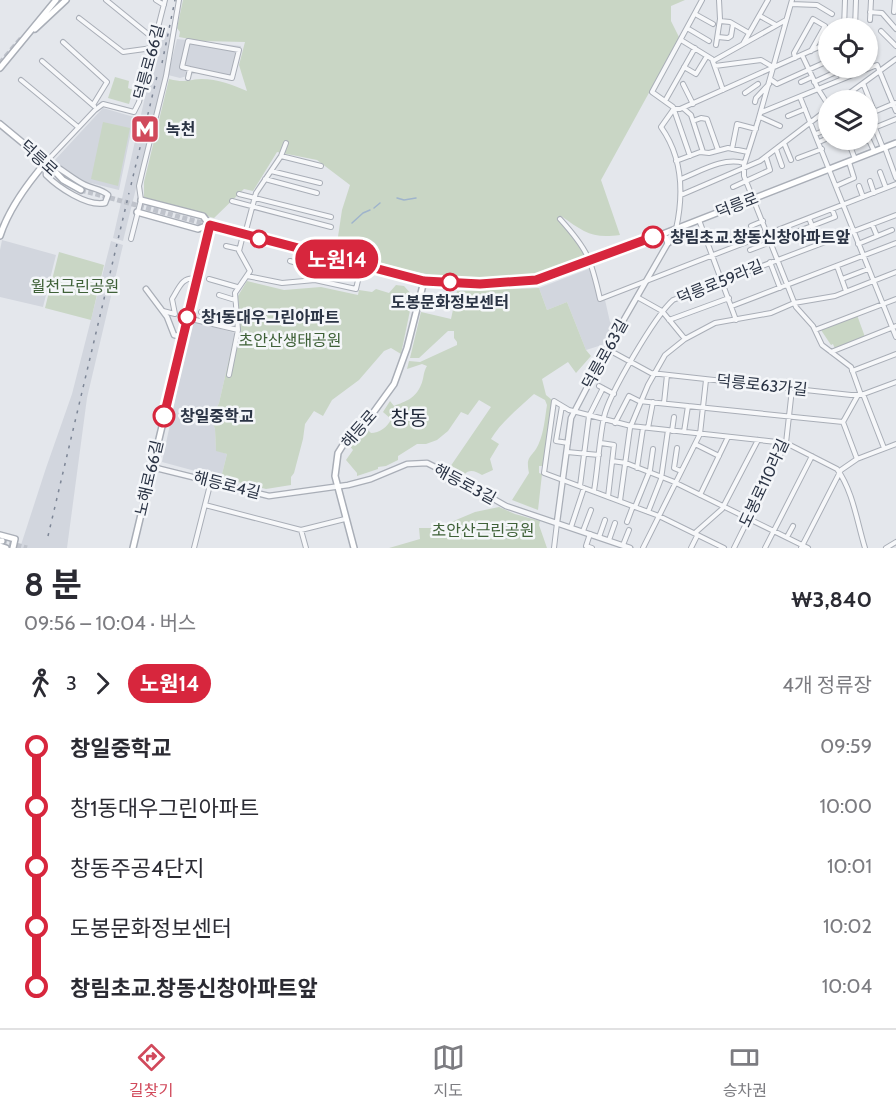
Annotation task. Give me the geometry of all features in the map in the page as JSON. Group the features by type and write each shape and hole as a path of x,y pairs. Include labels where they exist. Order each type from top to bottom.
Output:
{"main road":[{"path":"0,68 56,0"},
{"path":"19,45 66,0"},
{"name":"덕릉로","path":"0,124 46,162 63,180 81,190"},
{"name":"덕릉로","path":"208,224 424,281 480,284 536,280 591,262 896,143"},
{"path":"0,236 8,214 46,162"},
{"path":"137,213 198,229 208,224 203,216 163,206 140,197"},
{"path":"159,218 155,211 163,206"},
{"name":"노해로66길","path":"133,548 208,224"},
{"path":"661,235 668,243"},
{"name":"해등로","path":"354,548 334,476 338,453 348,437 381,405 394,384 400,370 424,281"},
{"path":"0,541 15,539 13,548"},
{"path":"0,541 6,548"}],"street":[{"path":"106,0 154,39"},
{"path":"156,0 165,3"},
{"path":"131,239 140,197 139,186 166,76 179,0"},
{"path":"690,156 673,107 652,92 702,0"},
{"path":"716,45 720,21 719,0"},
{"path":"743,44 768,0"},
{"path":"844,18 845,0"},
{"path":"855,18 856,0"},
{"path":"870,18 871,0"},
{"path":"894,12 895,0"},
{"path":"832,14 817,3 791,2 744,169 746,181 794,303 815,330 822,345 848,365 852,371 884,448"},
{"name":"덕릉로66길","path":"95,106 103,104 134,112 139,102 165,3"},
{"path":"870,12 882,12 896,29"},
{"path":"694,14 713,24"},
{"path":"760,16 776,26"},
{"path":"79,18 123,52 152,48"},
{"path":"795,58 794,53 813,19 825,26 810,51"},
{"path":"713,61 786,20"},
{"path":"720,21 733,24 749,33"},
{"path":"718,37 728,38 733,24"},
{"path":"687,28 709,41"},
{"path":"881,31 896,46"},
{"path":"681,40 713,61 723,90"},
{"path":"188,41 239,50 232,78 190,69 182,67 188,41"},
{"path":"46,162 82,184 104,192 108,195 105,203 99,204 83,199 56,185 46,175 46,162 95,106 107,82 63,42"},
{"path":"673,109 693,104 818,47"},
{"path":"665,101 695,48"},
{"path":"802,55 818,89"},
{"path":"684,67 696,74 707,56"},
{"path":"715,66 762,60 774,68"},
{"path":"853,90 894,60 896,69"},
{"path":"42,61 95,106"},
{"path":"770,82 777,84 818,65"},
{"path":"878,67 896,111"},
{"path":"188,78 190,69"},
{"path":"760,115 842,79 838,71 814,82"},
{"path":"753,77 762,90"},
{"path":"801,82 812,77"},
{"path":"21,80 78,127"},
{"path":"755,102 770,82"},
{"path":"863,83 865,90"},
{"path":"683,84 693,104"},
{"path":"745,93 758,84"},
{"path":"800,97 818,139"},
{"path":"878,110 895,104"},
{"path":"683,108 691,115 703,152"},
{"path":"673,109 661,127 666,134 681,179 676,229"},
{"path":"788,116 806,109"},
{"path":"760,115 780,126"},
{"path":"681,195 744,169 766,157 818,117"},
{"path":"693,121 701,118 707,120 718,150"},
{"path":"878,126 896,119"},
{"path":"732,149 737,124 756,129"},
{"path":"878,137 896,178"},
{"path":"229,375 238,330 235,300 237,287 250,271 239,249 255,197 281,156 286,143"},
{"path":"784,143 791,160"},
{"path":"676,162 703,152 732,149 748,152"},
{"path":"776,149 782,166"},
{"path":"798,158 819,150"},
{"path":"822,150 882,304 894,327 896,337"},
{"path":"836,186 854,178 851,150"},
{"path":"281,156 321,166"},
{"path":"733,187 770,170 766,157"},
{"path":"681,179 725,162 734,160 744,163"},
{"path":"271,171 320,183"},
{"path":"880,172 886,188"},
{"path":"265,179 317,193"},
{"path":"870,181 874,193"},
{"path":"647,279 896,184"},
{"path":"859,186 863,197"},
{"path":"239,194 331,217"},
{"path":"232,201 331,227"},
{"path":"750,250 835,217 832,209"},
{"name":"덕릉로59라길","path":"594,491 604,420 614,394 662,311 673,300 896,215"},
{"path":"809,218 819,244"},
{"path":"560,219 580,241 591,262"},
{"path":"699,220 736,320"},
{"path":"751,226 763,221"},
{"path":"872,224 877,236"},
{"name":"덕릉로63길","path":"557,522 571,418 676,229"},
{"path":"858,243 892,230"},
{"path":"732,306 896,243"},
{"path":"226,246 239,249"},
{"path":"246,276 282,283 315,280 356,289 359,276 318,269 290,261"},
{"name":"덕릉로63길","path":"591,262 600,299 641,284 647,279"},
{"name":"덕릉로59라길","path":"770,262 780,288"},
{"path":"837,266 846,291"},
{"path":"315,280 318,269"},
{"path":"842,279 868,269"},
{"path":"620,501 631,426 665,355 685,339 715,323 771,313 794,303 835,296 896,272"},
{"path":"162,310 175,314 171,299 185,279 189,277 196,279"},
{"path":"209,279 237,287"},
{"path":"146,289 167,317 174,335 182,337"},
{"path":"219,295 235,300"},
{"path":"637,297 662,311 685,339"},
{"path":"669,320 729,298"},
{"path":"815,330 896,299"},
{"path":"201,312 237,321"},
{"path":"187,318 238,330"},
{"path":"830,352 894,327"},
{"name":"덕릉로63가길","path":"607,350 655,374 861,394"},
{"path":"852,371 896,354"},
{"path":"664,403 667,375"},
{"path":"643,548 700,434 706,380"},
{"path":"858,459 843,422 861,394 896,382"},
{"name":"덕릉로63길","path":"571,527 582,487 589,416 601,387 614,394"},
{"name":"도봉로110라길","path":"734,548 786,443 792,388"},
{"path":"615,423 629,396 639,401 642,400"},
{"name":"도봉로110라길","path":"642,400 843,422"},
{"path":"724,548 659,516 544,473 554,401 589,416 631,426 786,443 837,469 848,488 865,548"},
{"path":"638,468 652,402"},
{"path":"562,406 556,441 568,443"},
{"path":"684,432 687,406"},
{"path":"648,512 661,477 674,417"},
{"path":"700,495 728,437"},
{"path":"691,548 696,532 724,507 758,440"},
{"path":"601,442 614,445 608,497"},
{"path":"695,444 719,456"},
{"path":"802,546 839,472 858,459 896,444"},
{"path":"677,448 674,468 681,471"},
{"path":"627,522 649,472 653,449"},
{"path":"567,452 599,455"},
{"path":"765,548 812,456"},
{"path":"612,461 626,463 676,483 808,548"},
{"name":"해등로3길","path":"337,486 371,479 407,464 427,463 506,506 630,548"},
{"name":"해등로4길","path":"152,466 269,496 337,486"},
{"path":"194,548 211,481"},
{"path":"205,505 301,531 345,519"},
{"path":"583,531 591,510"},
{"path":"599,537 605,520"},
{"path":"554,548 557,522"},
{"path":"609,540 615,523"},
{"path":"787,537 793,526"},
{"path":"623,545 629,530"},
{"path":"301,531 306,548"},
{"path":"590,534 586,546 592,548"},
{"path":"886,548 896,542"}],"shaded area":[{"path":"164,30 170,34 163,79 123,241 113,238 155,53 160,50"},
{"path":"177,39 241,46 234,80 197,73 180,78 168,75"},
{"path":"103,108 134,117 119,190 78,180 54,161"},
{"path":"2,240 56,255 43,307 0,297"},
{"path":"111,241 123,245 87,398 67,548 20,548 72,394"},
{"path":"591,268 600,301 605,300 610,322 616,325 605,344 586,350 567,302 547,310 539,288"},
{"path":"192,321 235,333 219,403 211,419 215,429 216,450 227,454 221,478 162,462"}],"green space":[{"path":"183,0 685,0 671,6 671,21 679,37 678,40 601,180 620,235 595,235 561,216 558,220 579,243 586,255 543,272 513,278 437,276 406,270 336,250 342,210 350,185 317,160 277,152 253,191 244,189 214,218 144,199 144,182 169,79 214,80 247,91 239,65 245,42 201,41 179,37 180,32 177,28"},
{"path":"115,77 129,81 128,88 133,90 129,104 108,98"},
{"path":"103,122 130,128 118,186 91,179"},
{"name":"월천근린공원","path":"59,252 104,265 91,320 45,308"},
{"name":"초안산생태공원","path":"247,281 284,290 321,287 358,295 359,290 372,292 376,289 389,293 396,285 404,286 413,296 401,354 391,348 384,351 359,380 332,400 323,416 314,411 305,424 291,485 266,489 221,478 227,454 216,451 215,429 211,419 219,403 235,333 240,329 238,296"},
{"path":"539,288 547,310 567,302 586,350 591,356 576,373 568,362 542,379 546,395 552,400 544,466 539,466 539,473 542,474 538,510 512,500 529,473 529,459 541,439 547,405 545,400 534,394 505,421 491,439 499,444 490,459 493,470 482,475 471,471 464,475 450,467 491,407 479,400 468,415 461,412 448,431 437,440 417,444 398,456 398,460 357,476 346,460 353,450 349,445 365,427 371,433 385,427 391,419 383,412 390,401 394,406 406,401 416,393 421,385 427,366 422,364 407,369 409,361 420,362 457,345 454,331 448,331 419,358 410,358 421,312 451,319 457,291"},
{"path":"857,315 865,337 835,349 821,330"},
{"name":"초안산근린공원","path":"499,507 540,521 539,525 547,548 389,548 420,539 419,528 437,528 475,512"}],"waterway":[{"path":"397,198 404,200 416,198"},
{"path":"374,208 380,203"},
{"path":"352,223 370,210"}],"tunnel":[{"path":"47,13 61,0"},
{"path":"0,64 23,37"},
{"path":"81,190 206,224"},
{"path":"2,541 27,548"}],"railway":[{"path":"162,63 175,0"},
{"path":"131,185 158,72"},
{"path":"48,536 129,193"}],"bus line":[{"name":"노원14","path":"164,416 210,225 424,281 480,284 536,280 591,262 653,237"}],"place":[{"name":"녹천","path":"145,129"},
{"name":"창림초교.창동신창아파트앞","path":"653,237"},
{"name":"도봉문화정보센터","path":"450,282"},
{"name":"창1동대우그린아파트","path":"187,317"},
{"name":"창일중학교","path":"164,416"}],"district":[{"name":"창동","path":"409,418"}]}
